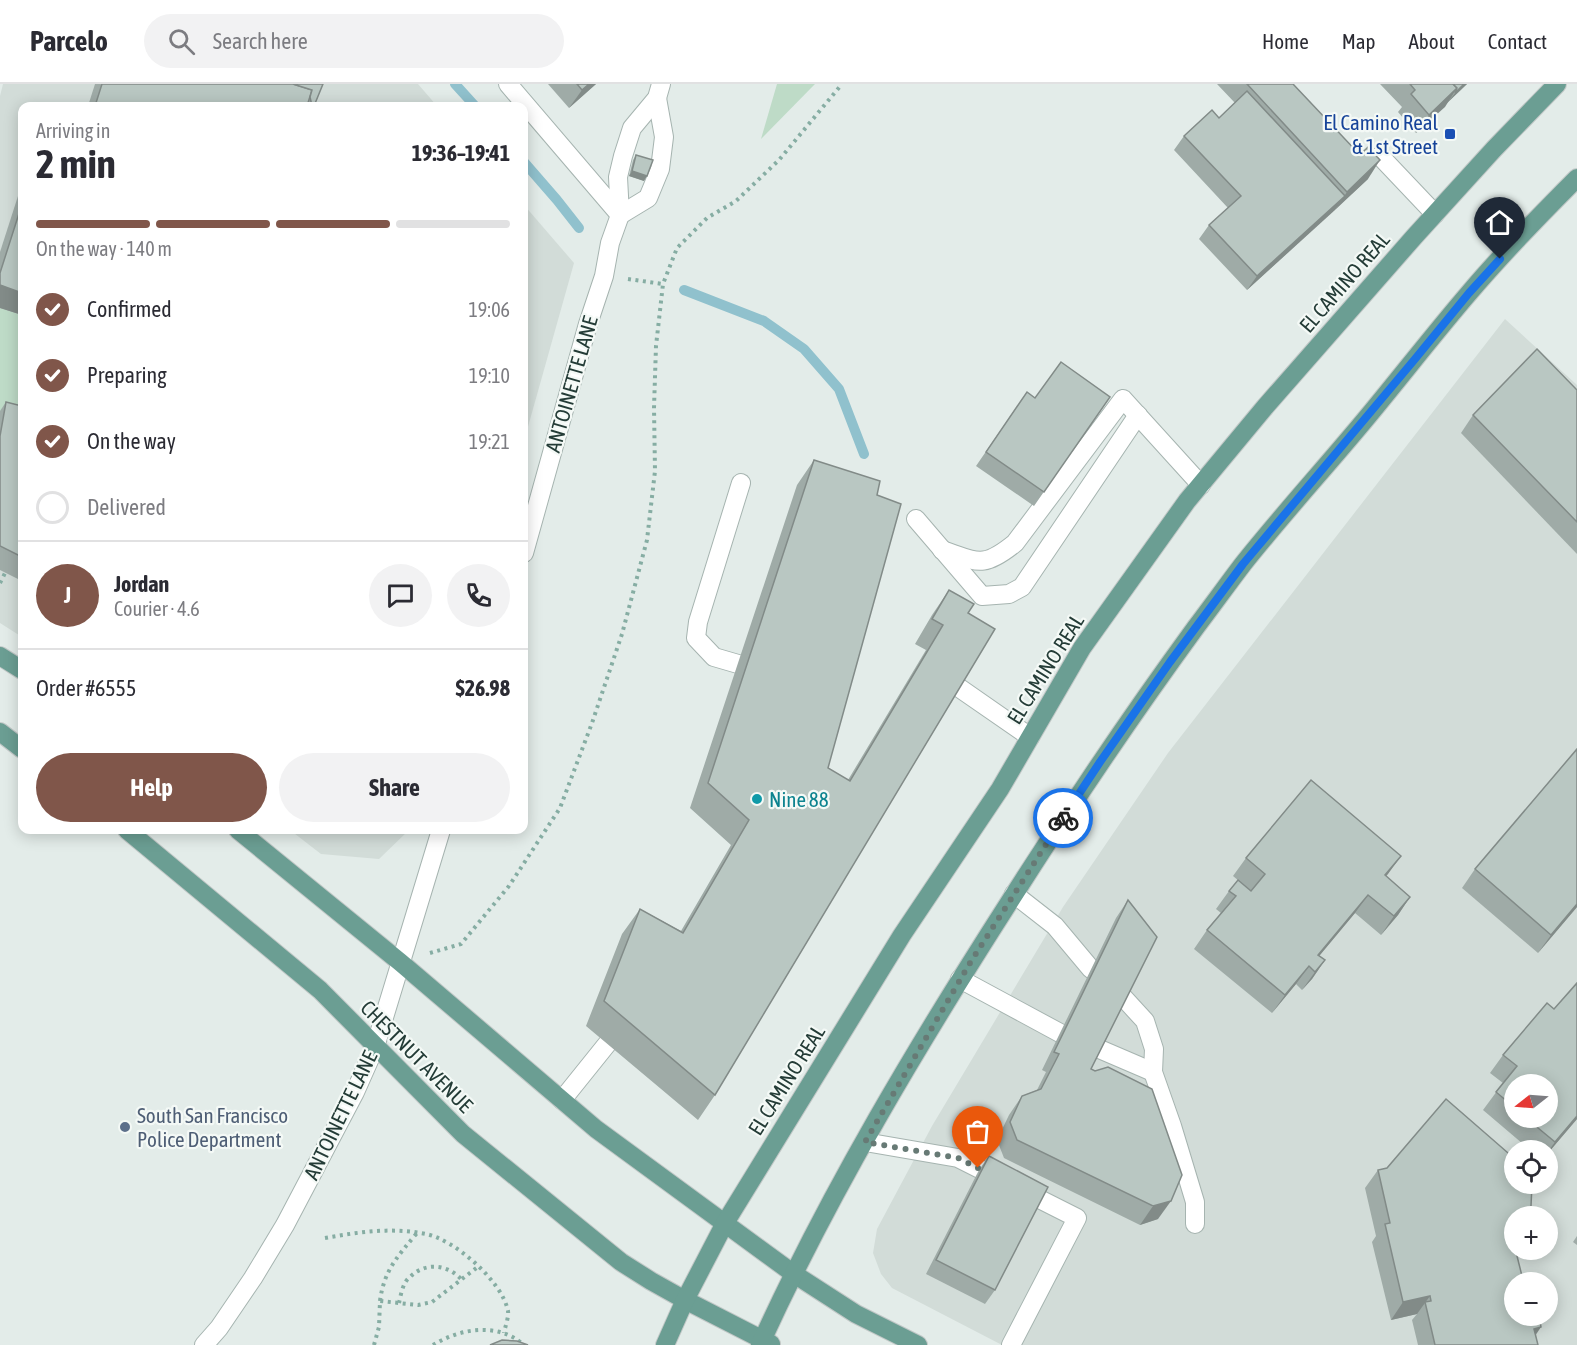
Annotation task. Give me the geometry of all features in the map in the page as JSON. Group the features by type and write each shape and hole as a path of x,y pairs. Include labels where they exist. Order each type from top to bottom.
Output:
{"main road":[{"name":"EL CAMINO REAL","path":"665,1345 685,1300 725,1223 863,997 1000,789 1082,648 1187,501 1264,407 1435,214 1557,84"},
{"path":"765,1343 794,1274 865,1142 960,979 1106,753 1243,564 1469,293 1577,178"},
{"path":"0,656 18,667"},
{"path":"0,732 18,746"},
{"name":"CHESTNUT AVENUE","path":"132,834 320,990 463,1134 621,1263 765,1343"},
{"path":"243,834 400,962 596,1129 794,1274 856,1314 918,1345"}],"street":[{"path":"508,84 524,102"},
{"name":"ANTOINETTE LANE","path":"620,215 648,198 660,169 664,137 659,91"},
{"name":"ANTOINETTE LANE","path":"528,539 585,335 604,276 610,243 620,215 618,177 623,156 632,128 659,91"},
{"path":"528,107 620,215"},
{"path":"1380,156 1435,214"},
{"path":"942,550 978,562 998,557 1015,543 1123,399 1201,485"},
{"path":"916,519 982,596 1009,594 1022,587 1138,415"},
{"path":"738,664 714,657 696,638 698,622 741,483"},
{"path":"958,687 1030,736"},
{"name":"ANTOINETTE LANE","path":"204,1345 219,1328 253,1278 285,1225 355,1092 375,1047 440,834"},
{"path":"1014,894 1054,926 1091,969"},
{"path":"960,979 1060,1033"},
{"path":"1124,997 1145,1021 1154,1049 1153,1072 1195,1202 1195,1224"},
{"path":"562,1100 607,1044"},
{"path":"1097,1048 1153,1072"},
{"path":"865,1142 958,1158 1077,1218 1011,1345"}],"path":[{"path":"400,962 461,944 509,886 560,808 622,634 647,540 655,471 656,346 663,284 677,248 707,218 736,201 779,160 842,84"},
{"path":"604,276 663,284"},
{"path":"0,583 5,573"},
{"path":"325,1238 372,1231 400,1230 429,1234 448,1244 470,1257 495,1284 508,1312 504,1333"},
{"path":"374,1345 379,1327 382,1287 387,1272 417,1233"},
{"path":"380,1301 418,1305 432,1302 479,1266"},
{"path":"399,1303 408,1278 421,1269 446,1268 461,1278"},
{"path":"433,1345 448,1336 472,1330 496,1330 517,1339 524,1345"}],"shaded area":[{"path":"3,84 418,84 434,102 18,102 18,634 0,623 0,96"},
{"path":"528,210 574,263 528,427"},
{"path":"1505,319 1577,385 1577,1345 1002,1345 892,1288 881,1274 873,1253 877,1229 932,1126 1063,907 1168,753"},
{"path":"295,834 405,834 379,859 321,854"}],"green space":[{"path":"777,84 815,84 761,139"},
{"path":"0,308 18,314 18,427 0,422"}],"building":[{"path":"102,84 293,84 312,90 308,102 96,102"},
{"path":"293,84 323,84 316,102 311,102 312,90"},
{"path":"577,84 589,84 582,90"},
{"path":"1247,84 1293,84 1360,155 1368,147 1380,160 1347,192"},
{"path":"1410,84 1453,84 1457,88 1429,115 1411,94 1415,90"},
{"path":"1453,84 1464,84 1455,93 1457,88"},
{"path":"1247,91 1345,196 1257,276 1209,225 1241,196 1184,136 1212,110 1219,118"},
{"path":"636,155 653,160 647,176 632,171"},
{"path":"18,217 18,292 0,285 0,273"},
{"path":"1537,349 1577,390 1577,522 1473,415"},
{"path":"1061,362 1110,397 1044,492 986,452 1027,392 1035,398"},
{"path":"6,402 18,405 18,555 0,546 0,436"},
{"name":"Nine 88","path":"814,460 880,481 877,495 901,504 828,768 850,781 943,625 932,619 949,590 974,604 968,613 995,629 715,1095 604,1001 640,909 683,933 749,820 708,783"},
{"path":"1577,749 1577,904 1551,935 1475,869"},
{"path":"1311,780 1401,856 1385,875 1410,897 1394,916 1368,895 1318,955 1325,960 1315,972 1309,966 1285,995 1207,930 1236,896 1229,891 1238,880 1251,891 1265,874 1246,858"},
{"path":"1128,900 1157,937 1091,1069 1095,1071 1108,1067 1152,1089 1182,1175 1171,1201 1153,1206 1017,1140 1010,1122 1022,1096 1041,1089 1059,1054 1054,1052"},
{"path":"1577,983 1577,1116 1557,1140 1553,1140 1538,1128 1558,1128 1558,1074 1511,1074 1517,1066 1503,1055 1547,1003 1554,1009"},
{"path":"1504,1082 1504,1099 1496,1092"},
{"path":"1446,1099 1504,1149 1504,1194 1532,1194 1531,1206 1504,1206 1504,1260 1518,1260 1521,1272 1504,1272 1504,1326 1541,1326 1534,1329 1538,1345 1435,1345 1425,1302 1431,1301 1430,1296 1403,1302 1385,1224 1390,1223 1378,1170 1387,1168"},
{"path":"989,1156 1048,1187 995,1290 936,1260"},
{"path":"502,1340 517,1341 528,1345 490,1345"}],"waterway":[{"path":"455,84 471,102"},
{"path":"528,167 579,228"},
{"path":"684,290 764,321 804,349 839,389 864,454"}],"way so far":[{"path":"978,1168 958,1158 865,1142 970,963 1063,818"}],"place":[{"name":"El Camino Real & 1st Street","path":"1450,134"},
{"name":"Nine 88","path":"757,799"},
{"name":"South San Francisco Police Department","path":"125,1127"}],"route":[{"path":"1063,818 1170,662 1243,564 1500,259"}]}
